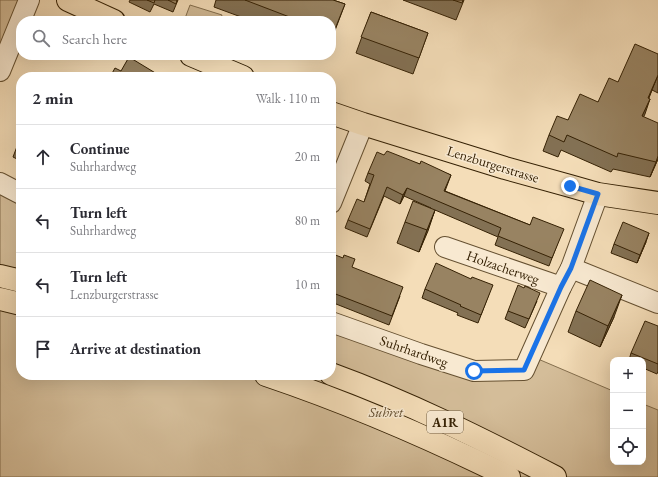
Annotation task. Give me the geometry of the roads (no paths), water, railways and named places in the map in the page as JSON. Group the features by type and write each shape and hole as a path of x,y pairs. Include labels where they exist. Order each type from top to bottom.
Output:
{"main road":[{"path":"71,1 103,16"},
{"path":"203,60 231,72"},
{"name":"Lenzburgerstrasse","path":"336,115 505,168 598,194 658,203"},
{"path":"0,276 16,280"},
{"path":"0,299 16,303"},
{"path":"0,306 16,308"},
{"name":"A1R","path":"336,376 448,423 555,477"},
{"name":"A1R","path":"281,380 365,411 438,443 509,477"}],"street":[{"path":"22,16 29,0"},
{"path":"0,71 16,32"},
{"path":"336,191 363,124"},
{"path":"0,183 16,191"},
{"name":"Suhrhardweg","path":"336,324 474,371 524,370 571,268 598,194"},
{"name":"Holzacherweg","path":"445,247 561,287"},
{"path":"571,268 658,303"}],"park label":[{"name":"Suhret","path":"386,412"}]}
